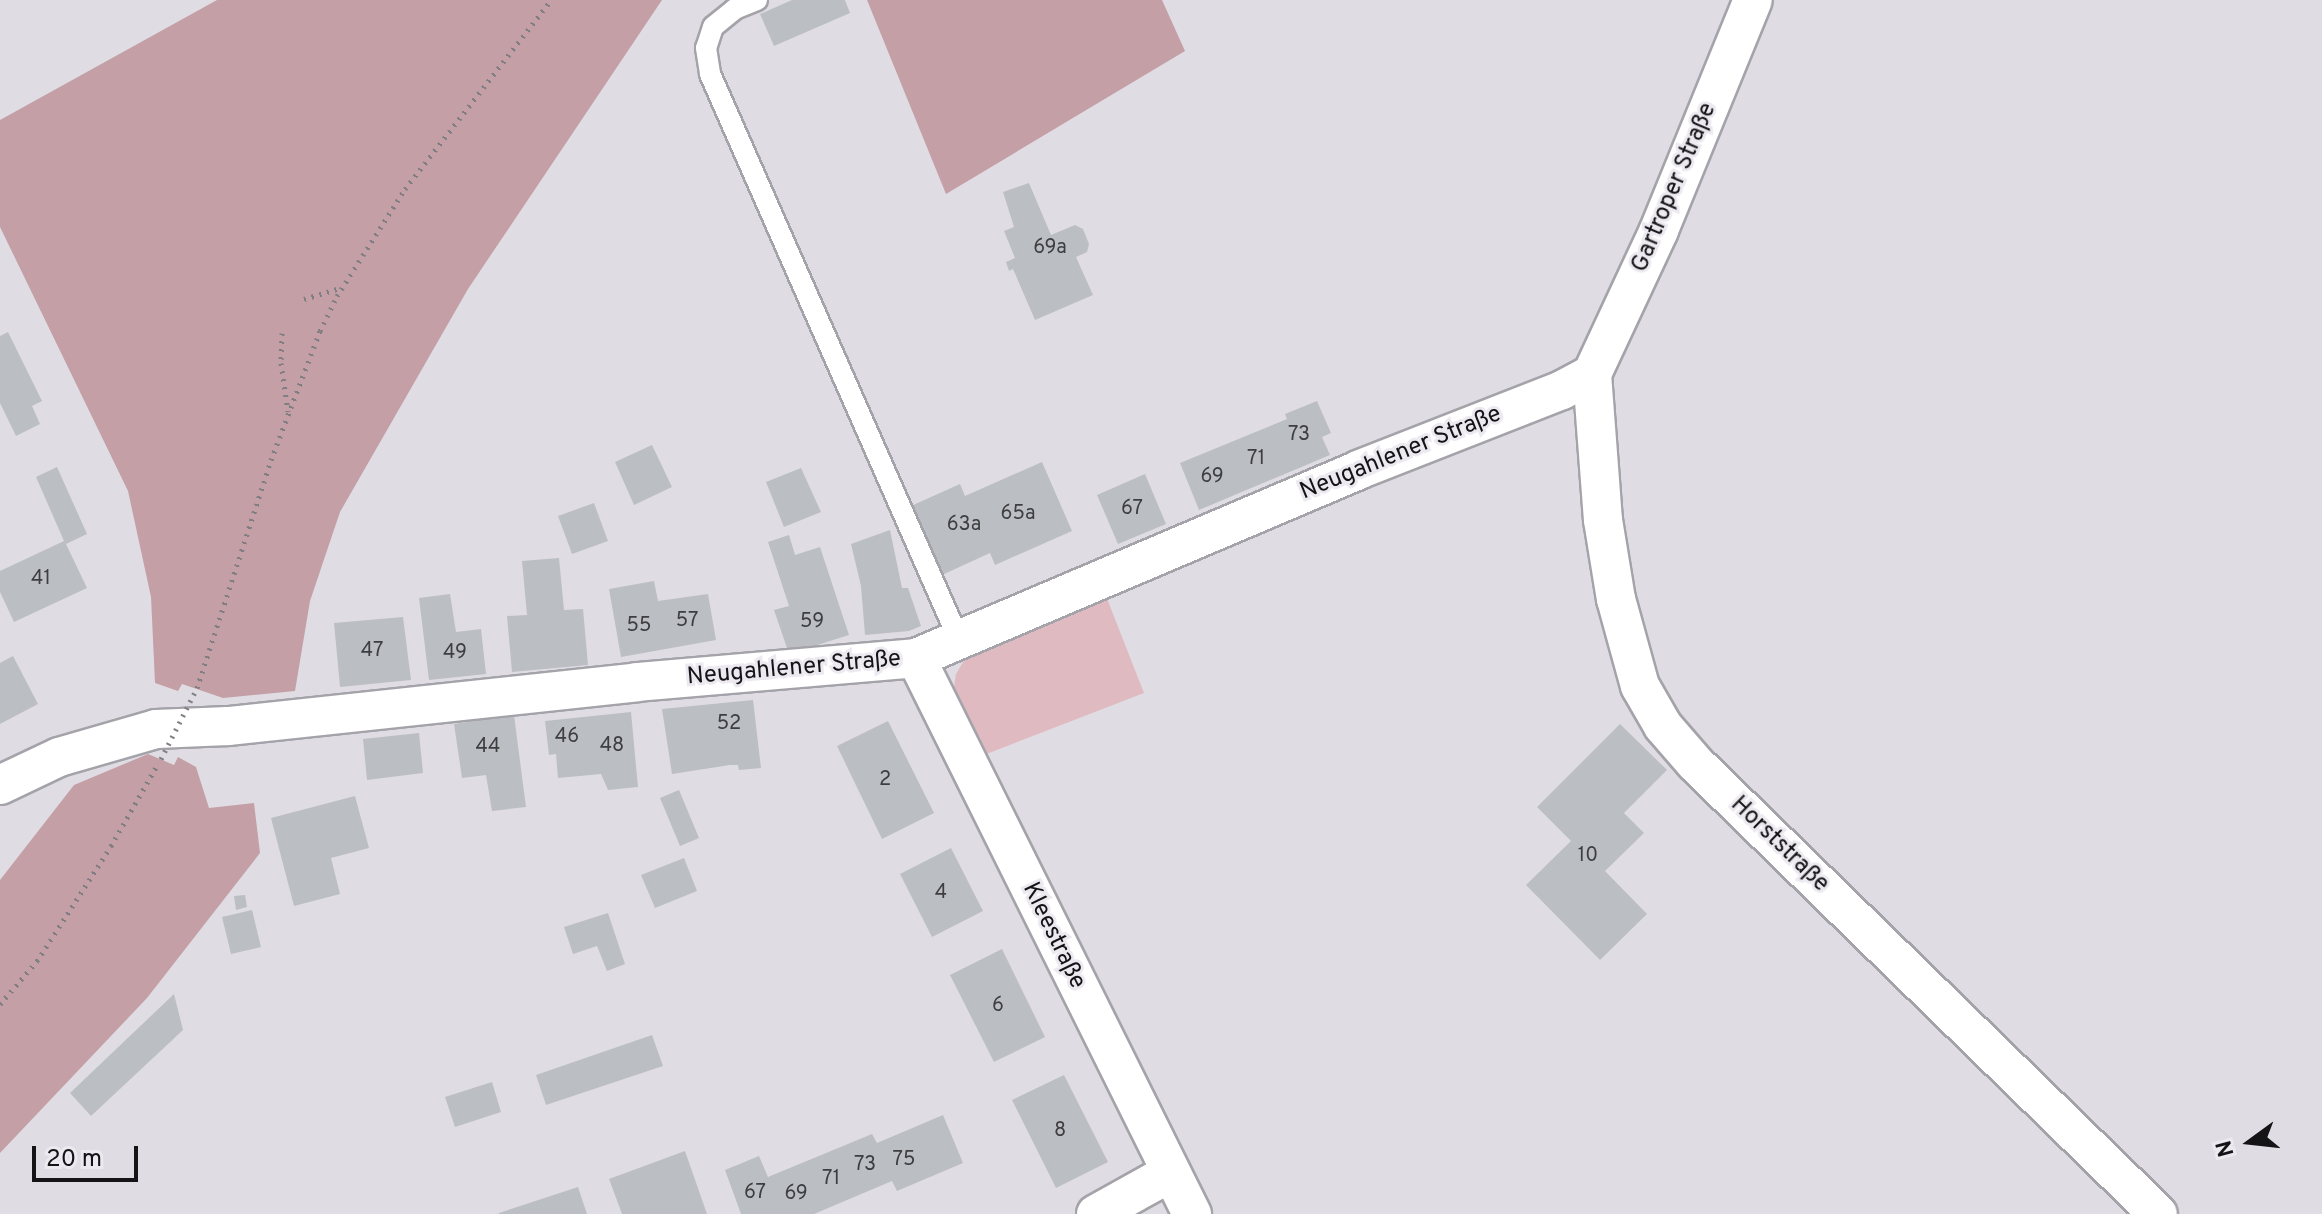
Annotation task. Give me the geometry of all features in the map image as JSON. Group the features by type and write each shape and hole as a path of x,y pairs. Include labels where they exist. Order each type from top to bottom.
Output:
{"street":[{"name":"Gartroper Straße","path":"1592,374 1659,230 1753,0"},
{"name":"Neugahlener Straße","path":"0,785 59,757 156,729 228,726 637,682 916,658 1358,470 1562,390 1592,374"},
{"name":"Horststraße","path":"1592,374 1603,520 1616,599 1640,686 1663,726 1695,763 2158,1214"},
{"name":"Kleestraße","path":"916,658 1192,1214"},
{"path":"1096,1214 1170,1173"}],"lane":[{"path":"757,0 735,9 713,27 706,48 710,74 959,640"}],"path":[{"path":"0,1004 37,961 111,846 197,688 288,413 320,331 342,287 405,189 551,0"},
{"path":"304,299 342,287"},
{"path":"282,333 281,363 288,413"}],"shaded area":[{"path":"217,0 662,0 468,289 340,512 310,601 295,691 223,698 182,684 178,691 155,683 151,597 128,491 0,227 0,120"},
{"path":"867,0 1162,0 1185,51 946,194"},
{"path":"1106,596 1144,693 984,755 953,693 956,674 963,662 973,651"},
{"path":"148,754 174,765 178,757 196,767 209,808 254,803 260,853 147,998 0,1153 0,880 74,785"}],"building":[{"path":"792,0 845,0 850,13 774,46 760,14"},
{"path":"1029,183 1051,235 1075,225 1083,229 1089,244 1087,252 1076,257 1093,295 1035,320 1013,269 1009,271 1006,262 1015,258 1004,231 1014,227 1003,192"},
{"path":"8,332 42,401 32,406 40,424 16,436 0,403 0,336"},
{"path":"1317,401 1331,433 1322,437 1330,455 1199,510 1180,463 1287,419 1285,414"},
{"path":"652,445 672,487 634,505 615,462"},
{"path":"1042,462 1072,531 995,565 990,553 942,575 911,506 960,484 965,496"},
{"path":"57,467 87,534 66,544 87,588 14,622 0,592 0,571 64,541 36,477"},
{"path":"801,468 821,512 784,527 766,482"},
{"path":"1145,474 1166,524 1118,544 1097,495"},
{"path":"594,503 608,541 572,554 558,516"},
{"path":"890,530 902,588 908,588 921,626 909,631 865,635 861,586 851,544"},
{"path":"789,535 795,555 820,547 849,635 789,654 774,610 789,606 768,542"},
{"path":"559,558 564,610 583,609 588,665 512,672 507,616 527,615 522,561"},
{"path":"654,581 658,601 708,594 716,640 621,657 609,589"},
{"path":"450,594 456,632 481,629 486,674 429,680 419,598"},
{"path":"403,617 411,680 340,687 334,623"},
{"path":"13,656 38,704 0,724 0,663"},
{"path":"753,700 761,768 739,770 738,765 730,765 672,774 662,709"},
{"path":"631,712 638,787 608,790 601,774 558,778 556,754 549,755 545,721"},
{"path":"514,715 526,807 492,811 486,775 462,778 454,724"},
{"path":"888,721 934,813 882,839 837,746"},
{"path":"1620,724 1667,770 1624,813 1644,833 1605,871 1647,914 1600,960 1526,885 1571,841 1537,807"},
{"path":"419,733 423,773 367,780 363,739"},
{"path":"679,790 699,838 680,846 660,798"},
{"path":"355,796 369,848 331,858 340,894 294,906 271,818"},
{"path":"951,848 983,911 932,937 900,874"},
{"path":"684,858 697,891 655,908 641,875"},
{"path":"245,895 247,907 236,910 234,896"},
{"path":"252,910 261,947 231,954 222,917"},
{"path":"608,913 625,964 607,971 597,946 573,954 564,927"},
{"path":"1002,949 1045,1037 994,1062 950,975"},
{"path":"174,994 183,1030 91,1116 70,1093"},
{"path":"652,1035 663,1066 546,1105 536,1075"},
{"path":"1064,1075 1108,1162 1056,1188 1012,1100"},
{"path":"492,1082 501,1112 455,1127 445,1097"},
{"path":"943,1115 963,1163 897,1191 892,1181 814,1214 741,1214 725,1170 759,1156 768,1177 872,1134 877,1143"},
{"path":"685,1151 707,1214 622,1214 609,1179"},
{"path":"578,1187 587,1214 499,1214 499,1213"}]}
